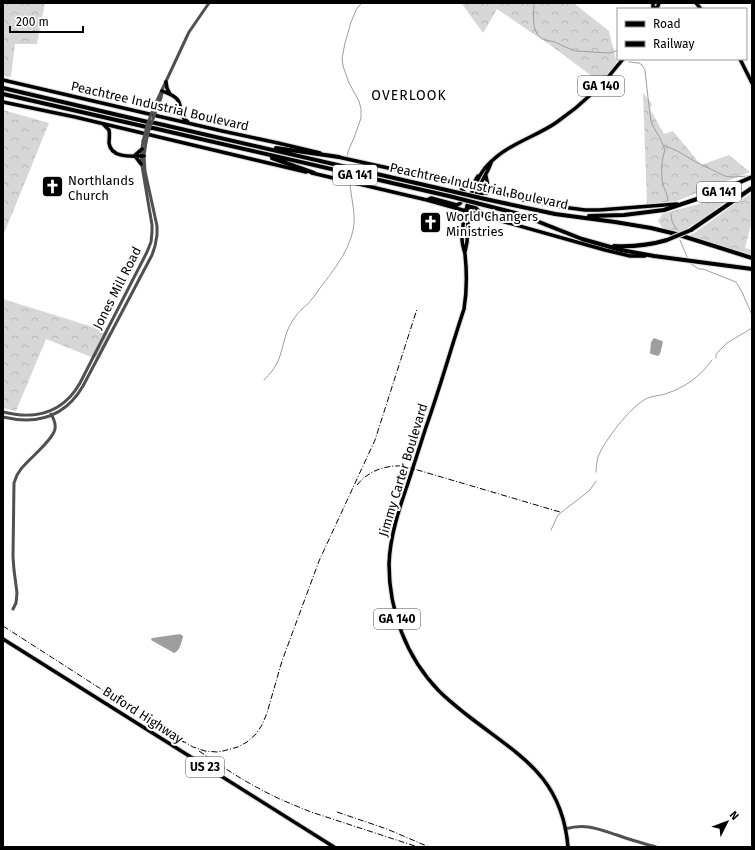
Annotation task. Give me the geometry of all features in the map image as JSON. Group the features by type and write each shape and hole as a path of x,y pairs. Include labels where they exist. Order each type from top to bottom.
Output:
{"highway":[{"name":"Peachtree Industrial Boulevard","path":"3,88 485,199 555,214 633,225 676,234 752,258"},
{"name":"Peachtree Industrial Boulevard","path":"3,94 454,197 519,214 582,239 610,246"},
{"path":"248,144 339,157"},
{"path":"257,152 314,173"},
{"name":"GA 141","path":"575,216 610,216 672,208 715,193 752,177"},
{"name":"GA 141","path":"610,246 648,245 667,240 691,230 752,188"},
{"path":"610,246 621,250 654,256 752,269"}],"main road":[{"name":"Jimmy Carter Boulevard","path":"465,253 462,242 466,213 484,169 510,148 556,123 574,109 600,86 622,60"},
{"path":"740,60 752,83"},
{"name":"Peachtree Industrial Boulevard","path":"3,80 476,187 524,200"},
{"path":"166,82 170,95"},
{"path":"162,91 176,98 180,105 180,112 183,118 189,123"},
{"name":"Peachtree Industrial Boulevard","path":"3,102 427,200 457,208 466,213 484,216 630,256 654,256"},
{"path":"173,119 177,117 180,112"},
{"path":"103,124 109,130 109,144 114,152 120,155 143,156"},
{"path":"110,136 114,130 119,128"},
{"path":"134,156 142,150"},
{"path":"134,156 141,164"},
{"path":"484,216 475,207 465,185 475,181 484,167 491,162"},
{"name":"Jimmy Carter Boulevard","path":"476,187 486,174 491,162"},
{"path":"486,174 488,186 493,192"},
{"path":"427,200 431,198 457,205 459,204 462,200 464,192 458,184"},
{"path":"472,200 476,193 476,187"},
{"path":"457,208 464,207 484,192 521,201 524,200 562,208 592,210 662,206 684,203"},
{"path":"457,208 463,215 466,213"},
{"name":"Jimmy Carter Boulevard","path":"466,213 468,225 465,253 466,292 464,309 394,528 389,563 392,600 398,622 408,647 418,664 439,691 452,703 529,762 541,775 550,788 559,806 568,847"},
{"path":"467,242 470,219 477,216 484,216"},
{"name":"Buford Highway","path":"3,639 334,847"}],"street":[{"path":"143,156 148,123 190,32 208,3"},
{"path":"143,156 142,150 145,143"},
{"name":"Jones Mill Road","path":"145,143 148,182"},
{"name":"Jones Mill Road","path":"3,412 27,416 50,411 67,400 80,383 147,252 152,238 151,222 141,164 143,156"},
{"name":"Jones Mill Road","path":"3,417 27,421 38,420 52,415 64,409 79,393 83,386 154,251 157,235 157,221 145,172 143,156"},
{"path":"151,222 154,220 157,221"},
{"path":"13,609 16,603 17,594 13,556 14,483 20,469 55,430 56,425 50,411"},
{"path":"565,828 580,826 593,827 617,836 656,847"}],"green space":[{"path":"3,3 45,3 37,44 15,44 11,77 3,75"},
{"path":"575,3 609,31 618,68 605,86 553,47 497,9 483,33 462,4"},
{"path":"643,93 652,104 650,109 664,134 673,131 701,165 729,155 750,172 677,201 647,204"},
{"path":"3,110 49,123 3,236"},
{"path":"736,189 734,195 705,217 680,233 663,229 658,221 662,214 722,196"},
{"path":"752,193 752,199 750,201 752,203 752,221 745,248 752,250 752,255 688,236 696,232"},
{"path":"3,299 112,333 99,360 46,339 16,411 3,408"}],"shaded area":[{"path":"654,338 663,342 660,354 658,356 650,353 651,342"},
{"path":"180,634 183,636 181,644 179,649 174,653 151,640 152,638"}],"waterway":[{"path":"347,156 361,118 361,109 359,101 349,83 342,58 351,22 357,8 362,3"},
{"path":"534,3 535,29 537,34 545,40 555,42 576,51 610,53 617,51"},
{"path":"629,62 639,63 645,70 651,122 665,150 662,163 662,177 668,201"},
{"path":"664,145 725,176 749,176"},
{"path":"264,380 277,364 288,330 293,320 309,303 342,258 350,242 354,224 350,184"},
{"path":"671,214 672,221 676,229"},
{"path":"680,240 687,257"},
{"path":"691,264 699,269 703,269 736,282 752,315"},
{"path":"716,358 716,354 727,343 752,328"},
{"path":"596,472 598,457 601,450 625,417 638,404 651,397 679,389 697,377 712,360"},
{"path":"551,530 558,515 590,490 596,481"}],"railway":[{"path":"181,740 193,747 205,751 223,751 238,747 247,742 256,734 262,725 282,661 319,561 375,440 417,309"},
{"path":"357,485 372,472 391,466 404,466 560,512"},
{"path":"3,626 185,743"},
{"path":"199,751 230,772 286,802 311,812 418,847"},
{"path":"337,812 387,829 429,847"}],"place":[{"name":"Northlands Church","path":"52,187"},
{"name":"World Changers Ministries","path":"430,223"}],"district":[{"name":"OVERLOOK","path":"409,95"}]}
